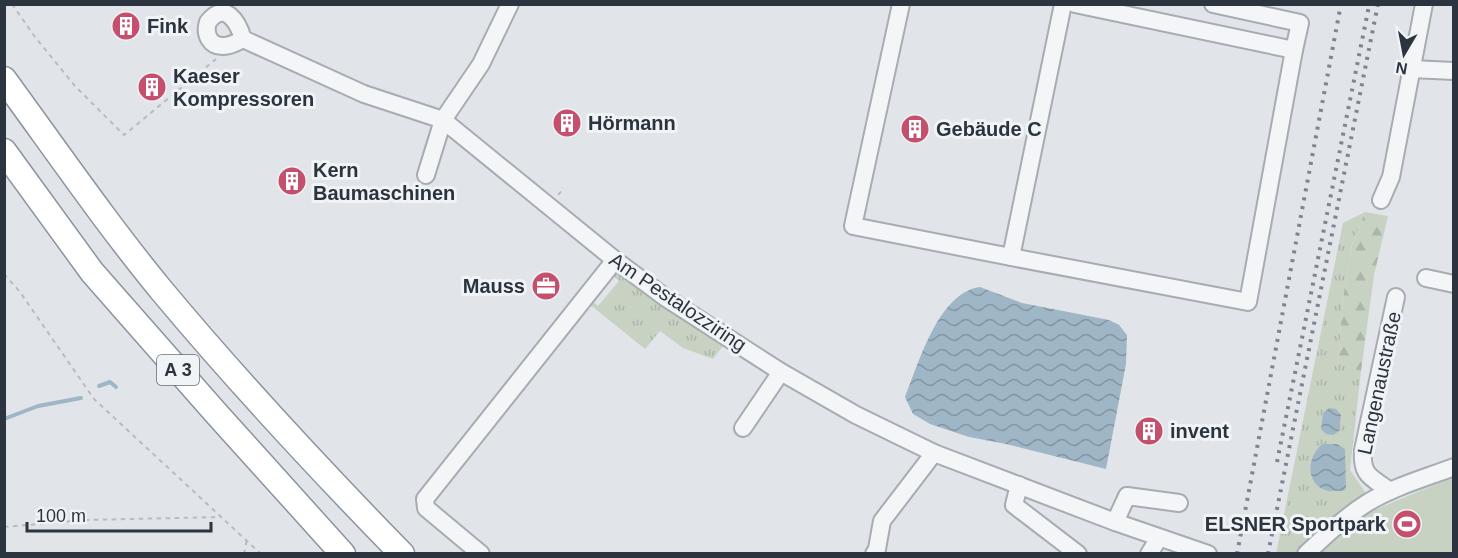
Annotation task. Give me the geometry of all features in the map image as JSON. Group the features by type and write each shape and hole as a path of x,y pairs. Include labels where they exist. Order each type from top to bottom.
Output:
{"highway":[{"name":"A 3","path":"4,79 161,290 263,409 402,554"},
{"name":"A 3","path":"4,151 92,272 343,554"},
{"path":"263,409 292,429 329,461 421,554"}],"street":[{"path":"426,175 443,120 481,64 510,4"},
{"path":"901,4 853,226 1248,302 1293,50 1300,24 1213,4"},
{"path":"1011,257 1063,4"},
{"path":"1075,4 1293,50"},
{"path":"1381,200 1391,177 1424,4"},
{"path":"216,14 226,14 236,19 243,39 225,46 212,42 207,33 208,22 216,14"},
{"name":"Am Pestalozziring","path":"243,39 364,94 443,120 615,260 666,298 781,372 870,423 934,453 1160,538"},
{"path":"1411,69 1454,71"},
{"path":"481,554 426,508 424,499 615,260"},
{"path":"1426,278 1454,284"},
{"name":"Langenaustraße","path":"1390,491 1364,471 1362,450 1396,297"},
{"path":"743,428 781,372"},
{"path":"874,554 882,521 934,453"},
{"path":"1306,554 1349,515 1366,503 1390,491 1454,467"},
{"path":"1019,485 1015,493 1014,505 1078,554"},
{"path":"1115,522 1127,496 1179,503"},
{"path":"1149,554 1160,538 1208,554"}],"path":[{"path":"12,4 35,37 75,86 124,135 222,55 225,46"},
{"path":"556,197 564,188"},
{"path":"4,274 20,292 94,399 261,554"},
{"path":"4,527 84,520 222,517"},
{"path":"244,554 247,539"}],"green space":[{"path":"1365,212 1352,245 1343,298 1338,363 1361,371 1350,470 1377,509 1327,553 1276,554 1343,223"},
{"path":"1365,212 1388,216 1374,275 1361,371 1338,364 1343,298 1352,245"},
{"path":"615,270 657,303 723,346 713,359 683,348 660,331 645,349 588,303 590,300 598,306 619,281 612,274"},
{"name":"ELSNER Sportpark","path":"1453,477 1453,553 1327,553 1377,509"}],"water":[{"path":"980,287 1022,303 1109,320 1119,325 1127,335 1126,364 1106,469 969,437 930,424 913,414 905,397 932,332 953,302 965,292"},
{"path":"1329,408 1336,409 1341,415 1339,431 1333,435 1326,434 1321,429 1323,413"},
{"path":"1323,444 1337,444 1345,449 1346,488 1344,491 1325,490 1318,486 1311,475 1310,468 1314,454"}],"waterway":[{"path":"99,386 110,382 116,387"},
{"path":"4,419 38,406 81,398"}],"railway":[{"path":"1237,554 1341,4"},
{"path":"1268,554 1378,4"},
{"path":"1277,462 1369,6"}],"place":[{"name":"Fink","path":"126,26"},
{"name":"Kaeser Kompressoren","path":"152,87"},
{"name":"Hörmann","path":"567,123"},
{"name":"Gebäude C","path":"915,129"},
{"name":"Kern Baumaschinen","path":"292,181"},
{"name":"Mauss","path":"546,286"},
{"name":"invent","path":"1149,431"},
{"name":"ELSNER Sportpark","path":"1407,524"}]}
